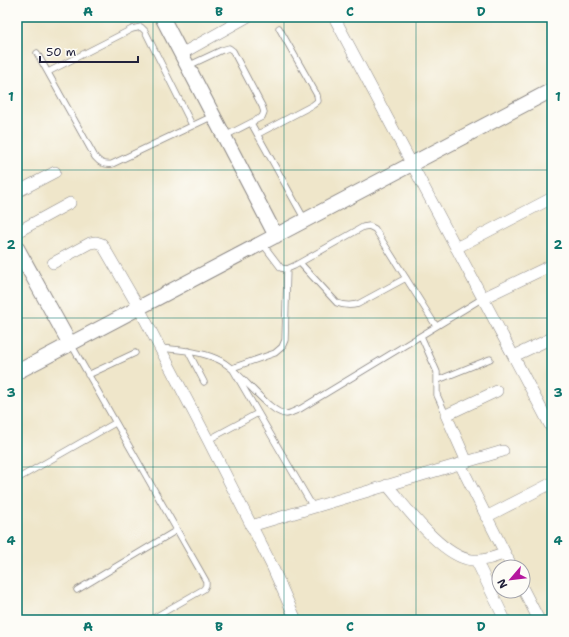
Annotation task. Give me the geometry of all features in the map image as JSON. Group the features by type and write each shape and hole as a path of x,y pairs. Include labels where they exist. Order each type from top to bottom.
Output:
{"street":[{"path":"162,17 276,236"},
{"path":"184,60 247,17"},
{"path":"334,17 482,298 514,356 547,410 552,429"},
{"path":"17,372 552,91"},
{"path":"17,192 55,172"},
{"path":"456,248 552,198"},
{"path":"17,232 70,203"},
{"path":"52,263 90,243 96,242 102,244 139,308 208,440 272,566 296,620"},
{"path":"17,248 70,344"},
{"path":"482,298 552,264"},
{"path":"514,356 552,338"},
{"path":"497,391 446,415 463,463 486,517 507,559"},
{"path":"251,526 503,452"},
{"path":"486,517 552,483"},
{"path":"387,486 437,543 454,554 471,560 488,560 504,553"},
{"path":"476,560 505,620"},
{"path":"528,599 539,620"}],"lane":[{"path":"48,72 132,29 141,27 145,31 192,125"},
{"path":"258,134 318,101 279,28"},
{"path":"184,60 229,48 233,51 264,112 262,117 224,136"},
{"path":"37,53 95,157 99,162 106,165 112,164 213,115"},
{"path":"252,123 304,220"},
{"path":"262,243 281,268 287,269 363,227 369,226 375,229 436,326"},
{"path":"300,263 338,303 345,306 358,304 406,278"},
{"path":"232,368 275,353 282,347 285,340 287,269"},
{"path":"160,348 188,351 218,359 232,368 275,410 286,414 300,409 482,298"},
{"path":"420,336 437,372 437,395 446,415"},
{"path":"70,344 206,581 204,590 150,620"},
{"path":"188,351 204,382"},
{"path":"88,375 135,353"},
{"path":"438,380 490,359"},
{"path":"232,368 313,507"},
{"path":"208,440 258,413"},
{"path":"17,479 115,422"},
{"path":"77,590 177,530"}]}
